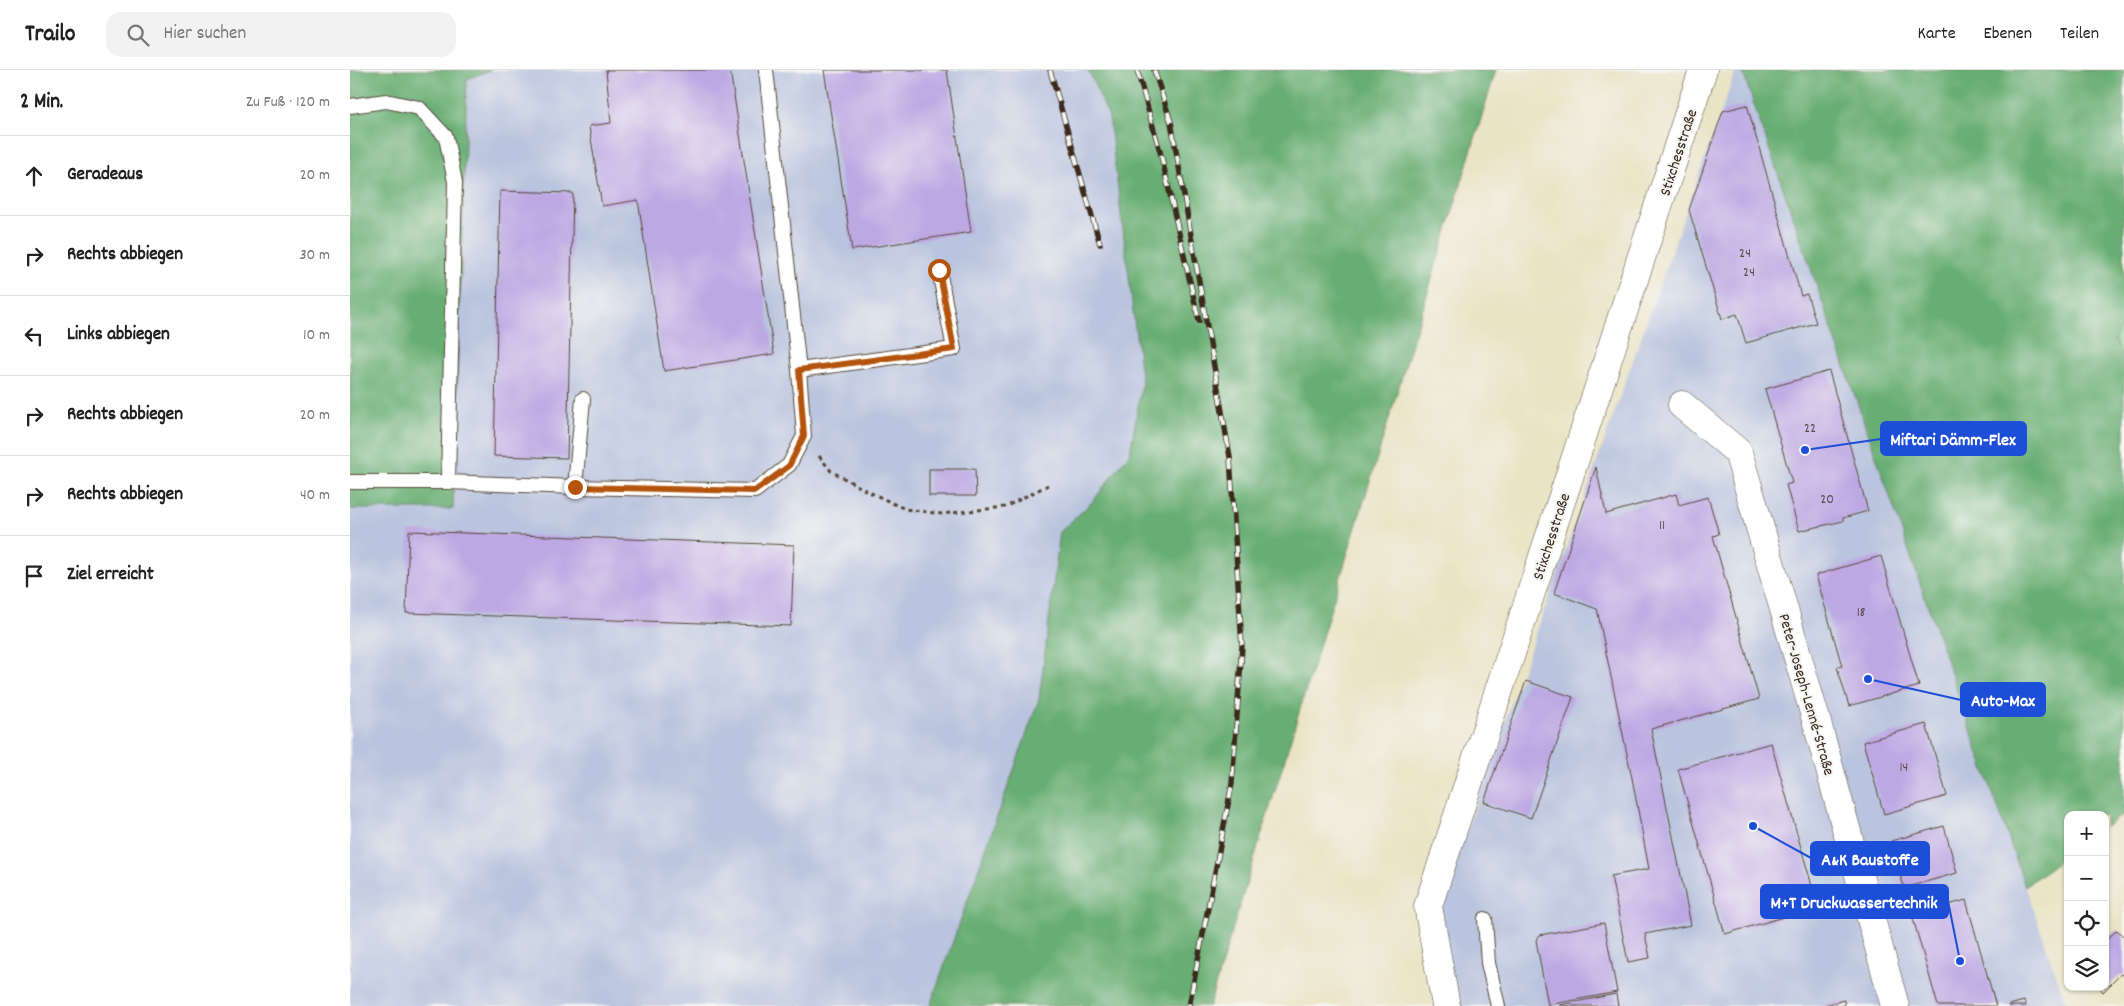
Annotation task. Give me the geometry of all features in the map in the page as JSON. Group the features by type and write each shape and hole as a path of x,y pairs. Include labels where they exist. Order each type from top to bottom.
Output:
{"street":[{"name":"Stixchesstraße","path":"1446,1006 1428,906 1704,70"},
{"name":"Peter-Joseph-Lenné-Straße","path":"1682,405 1738,452 1817,723 1895,1006"}],"lane":[{"path":"350,482 448,482 755,491 789,466 804,436 799,370 766,70"},
{"path":"350,106 386,101 419,108 446,137 455,182 448,482"},
{"path":"799,370 954,349 939,270"},
{"path":"575,487 584,399"},
{"path":"1485,919 1488,962 1498,1006"}],"path":[{"path":"804,436 830,471 905,509 942,514 1005,507 1048,485"}],"shaded area":[{"path":"491,70 1088,70 1109,117 1142,383 1130,453 1093,502 1060,532 1039,699 930,1006 350,1006 350,509 453,509 467,79"},
{"path":"1736,70 1742,70 2067,1006 1453,1006 1440,904"}],"green space":[{"path":"350,70 491,70 467,79 453,509 350,509"},
{"path":"1088,70 1496,70 1209,1006 930,1006 1039,699 1060,532 1093,501 1130,453 1142,383 1109,117"},
{"path":"1742,70 2124,70 2124,321 2114,339 2124,359 2124,814 2109,824 2109,811 2064,811 2064,858 2025,886"},
{"path":"2124,321 2124,359 2114,339"}],"building":[{"path":"606,70 730,70 774,354 664,371 638,200 602,206 589,126 611,123"},
{"path":"824,70 947,70 971,232 852,250"},
{"path":"1747,105 1801,296 1807,294 1816,323 1746,343 1737,314 1722,319 1689,210 1723,111"},
{"path":"500,191 573,193 567,458 494,456"},
{"path":"1829,371 1868,511 1843,518 1843,521 1799,531 1786,485 1792,483 1765,389"},
{"path":"1596,467 1606,514 1676,494 1679,505 1708,497 1719,534 1713,536 1759,699 1651,729 1691,925 1645,934 1650,958 1628,962 1611,876 1649,869 1632,778 1597,609 1554,593"},
{"path":"929,469 975,469 976,496 929,496"},
{"path":"409,531 794,545 791,626 406,613"},
{"path":"1881,556 1919,686 1849,706 1837,667 1842,666 1816,575"},
{"path":"1526,681 1573,697 1531,818 1484,802"},
{"path":"1926,724 1947,796 1884,814 1863,742"},
{"path":"1771,743 1818,907 1725,934 1678,769"},
{"path":"1944,826 1957,873 1904,888 1891,841"},
{"path":"1966,900 1996,1006 1938,1006 1912,915"},
{"path":"1604,923 1617,992 1548,1005 1536,940 1540,935"},
{"path":"2117,930 2124,937 2124,977 2121,974 2109,986 2109,946 2109,937"},
{"path":"1616,994 1618,1006 1560,1006 1560,1005"},
{"path":"1844,1000 1845,1006 1824,1006 1824,1005"},
{"path":"2024,1001 2026,1006 2009,1006 2009,1005"}],"railway":[{"path":"1050,70 1100,244"},
{"path":"1137,70 1161,155 1199,321"},
{"path":"1154,70 1171,122 1230,457 1242,646 1232,784 1189,1006"}],"place":[{"name":"Miftari Dämm-Flex","path":"1805,450"},
{"name":"Auto-Max","path":"1868,679"},
{"name":"A&K Baustoffe","path":"1753,826"},
{"name":"M+T Druckwassertechnik","path":"1960,961"}],"route":[{"path":"575,487 755,491 789,466 804,436 799,370 954,349 939,270"}]}
